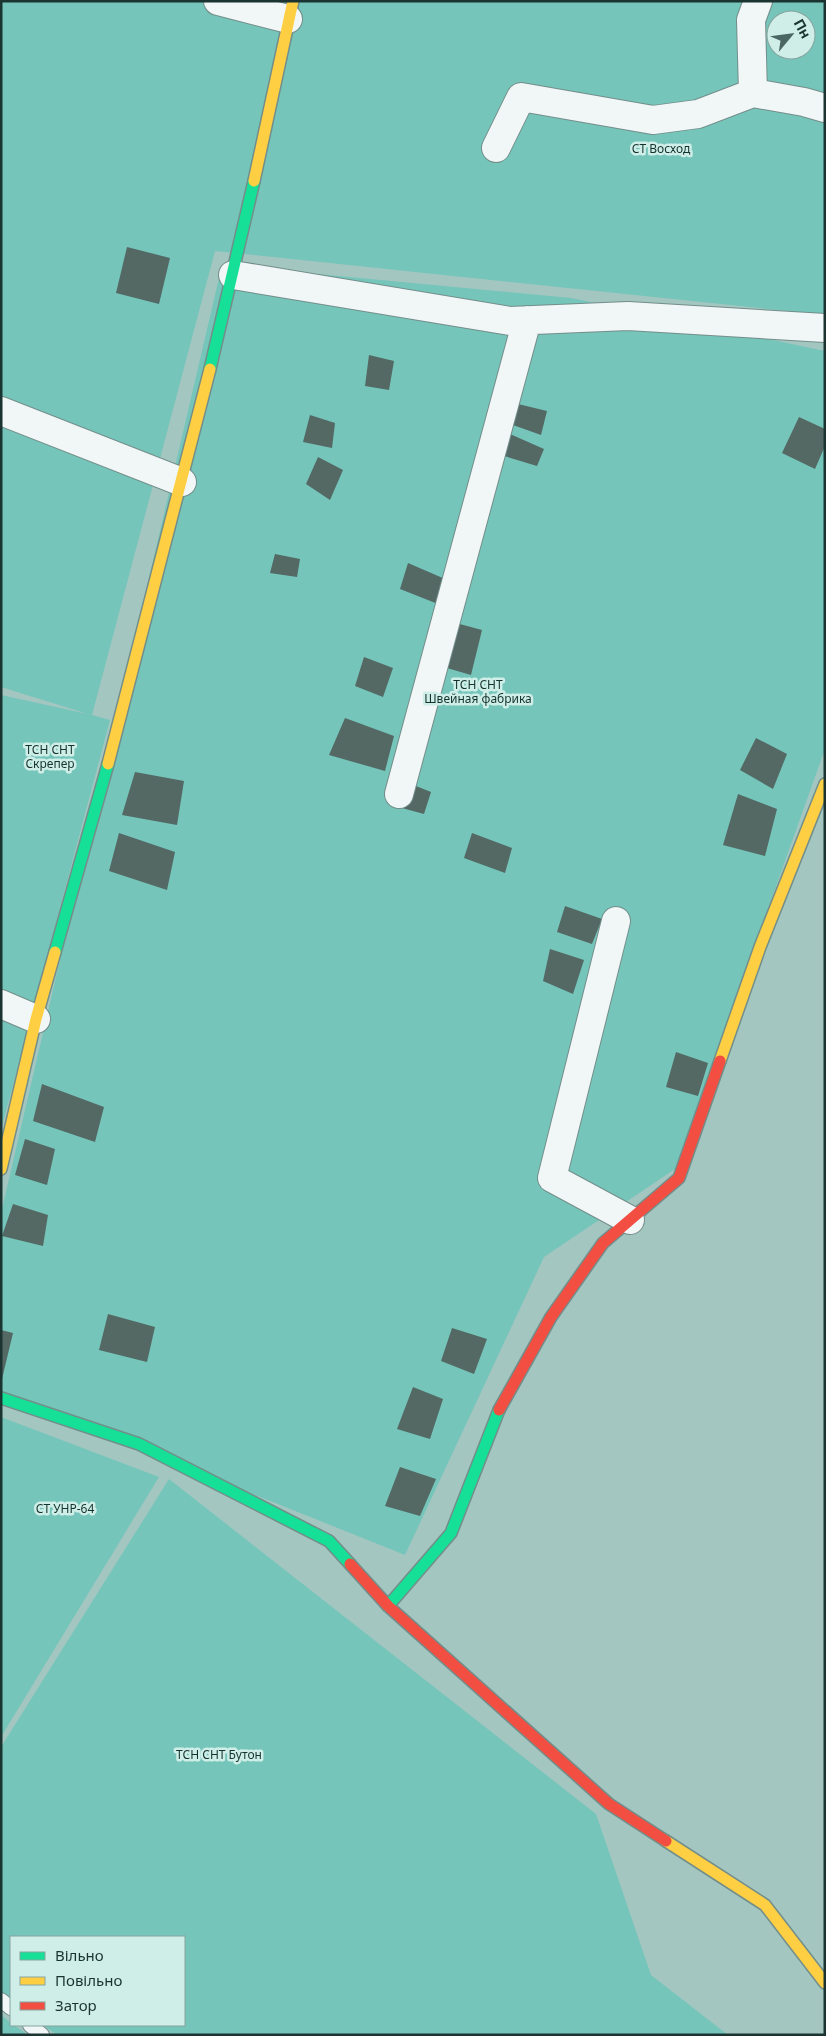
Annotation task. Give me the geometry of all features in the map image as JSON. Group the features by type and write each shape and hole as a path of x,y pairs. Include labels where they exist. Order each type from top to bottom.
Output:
{"street":[{"path":"1,1169 36,1019 124,708 182,482 233,275 290,10 218,1"},
{"path":"753,93 751,20 758,1"},
{"path":"496,148 521,97 653,120 698,114 753,93 804,102 825,108"},
{"path":"233,275 510,321 628,316 825,328"},
{"path":"398,794 526,320"},
{"path":"1,411 182,482"},
{"path":"388,1606 452,1533 497,1414 552,1317 603,1243 679,1178 760,947 825,784"},
{"path":"616,920 552,1178 630,1220"},
{"path":"1,1004 36,1019"},
{"path":"1,1398 139,1444 329,1541 388,1606 608,1804 765,1904 825,1984"}],"lane":[{"path":"31,2026 42,2035"}],"green space":[{"name":"СТ Восход","path":"1,1 825,1 825,315 215,251 92,715 110,720 1,1130 1,695 88,714 1,687"},
{"name":"ТСН СНТ Швейная фабрика","path":"222,265 571,298 825,351 825,749 675,1169 544,1257 405,1555 1,1393 1,1213"},
{"name":"СТ УНР-64","path":"1,1417 159,1477 1,1737"},
{"name":"ТСН СНТ Бутон","path":"169,1479 596,1814 651,1975 728,2035 57,2035 44,2026 185,2026 185,1936 10,1936 10,2003 1,1997 1,1747"},
{"path":"1,2015 10,2022 10,2026 15,2026 28,2035 1,2035"}],"building":[{"path":"127,247 170,258 159,304 116,293"},
{"path":"369,355 394,361 389,390 365,386"},
{"path":"518,404 547,411 541,435 513,425"},
{"path":"310,415 335,423 332,448 303,442"},
{"path":"799,417 825,429 825,446 815,469 782,453"},
{"path":"510,434 544,449 537,466 501,455"},
{"path":"318,457 343,470 330,500 306,484"},
{"path":"275,554 300,559 297,577 270,573"},
{"path":"408,563 445,579 438,604 400,589"},
{"path":"456,623 482,630 471,675 440,666"},
{"path":"364,657 393,668 383,697 355,686"},
{"path":"345,718 394,736 385,771 329,755"},
{"path":"756,738 787,754 773,789 740,770"},
{"path":"135,772 184,781 177,825 122,815"},
{"path":"411,784 431,792 424,814 402,808"},
{"path":"738,794 777,809 765,856 723,845"},
{"path":"119,833 175,852 167,890 109,871"},
{"path":"472,833 512,848 505,873 464,858"},
{"path":"565,906 602,919 592,944 557,932"},
{"path":"550,949 584,960 573,994 543,981"},
{"path":"676,1052 708,1063 698,1096 666,1087"},
{"path":"42,1084 104,1107 95,1142 33,1121"},
{"path":"25,1139 55,1149 47,1185 15,1175"},
{"path":"13,1204 48,1215 43,1246 2,1236"},
{"path":"108,1314 155,1327 147,1362 99,1350"},
{"path":"452,1328 487,1339 474,1374 441,1361"},
{"path":"1,1330 13,1333 2,1379 1,1379"},
{"path":"413,1387 443,1399 430,1439 397,1429"},
{"path":"400,1467 436,1479 420,1516 385,1506"}],"traffic: fast":[{"path":"210,369 254,181"},
{"path":"55,952 108,764"},
{"path":"1,1398 139,1444 329,1541 350,1564"},
{"path":"388,1606 451,1533 499,1410"}],"traffic: slow":[{"path":"254,181 293,1"},
{"path":"108,764 210,369"},
{"path":"720,1061 760,947 825,784"},
{"path":"1,1169 36,1019 55,952"},
{"path":"666,1841 765,1905 825,1983"}],"traffic: jam":[{"path":"499,1410 551,1317 603,1243 679,1178 720,1061"},
{"path":"350,1564 388,1606 609,1804 666,1841"}],"park label":[{"name":"ТСН СНТ Скрепер","path":"50,757"}]}
